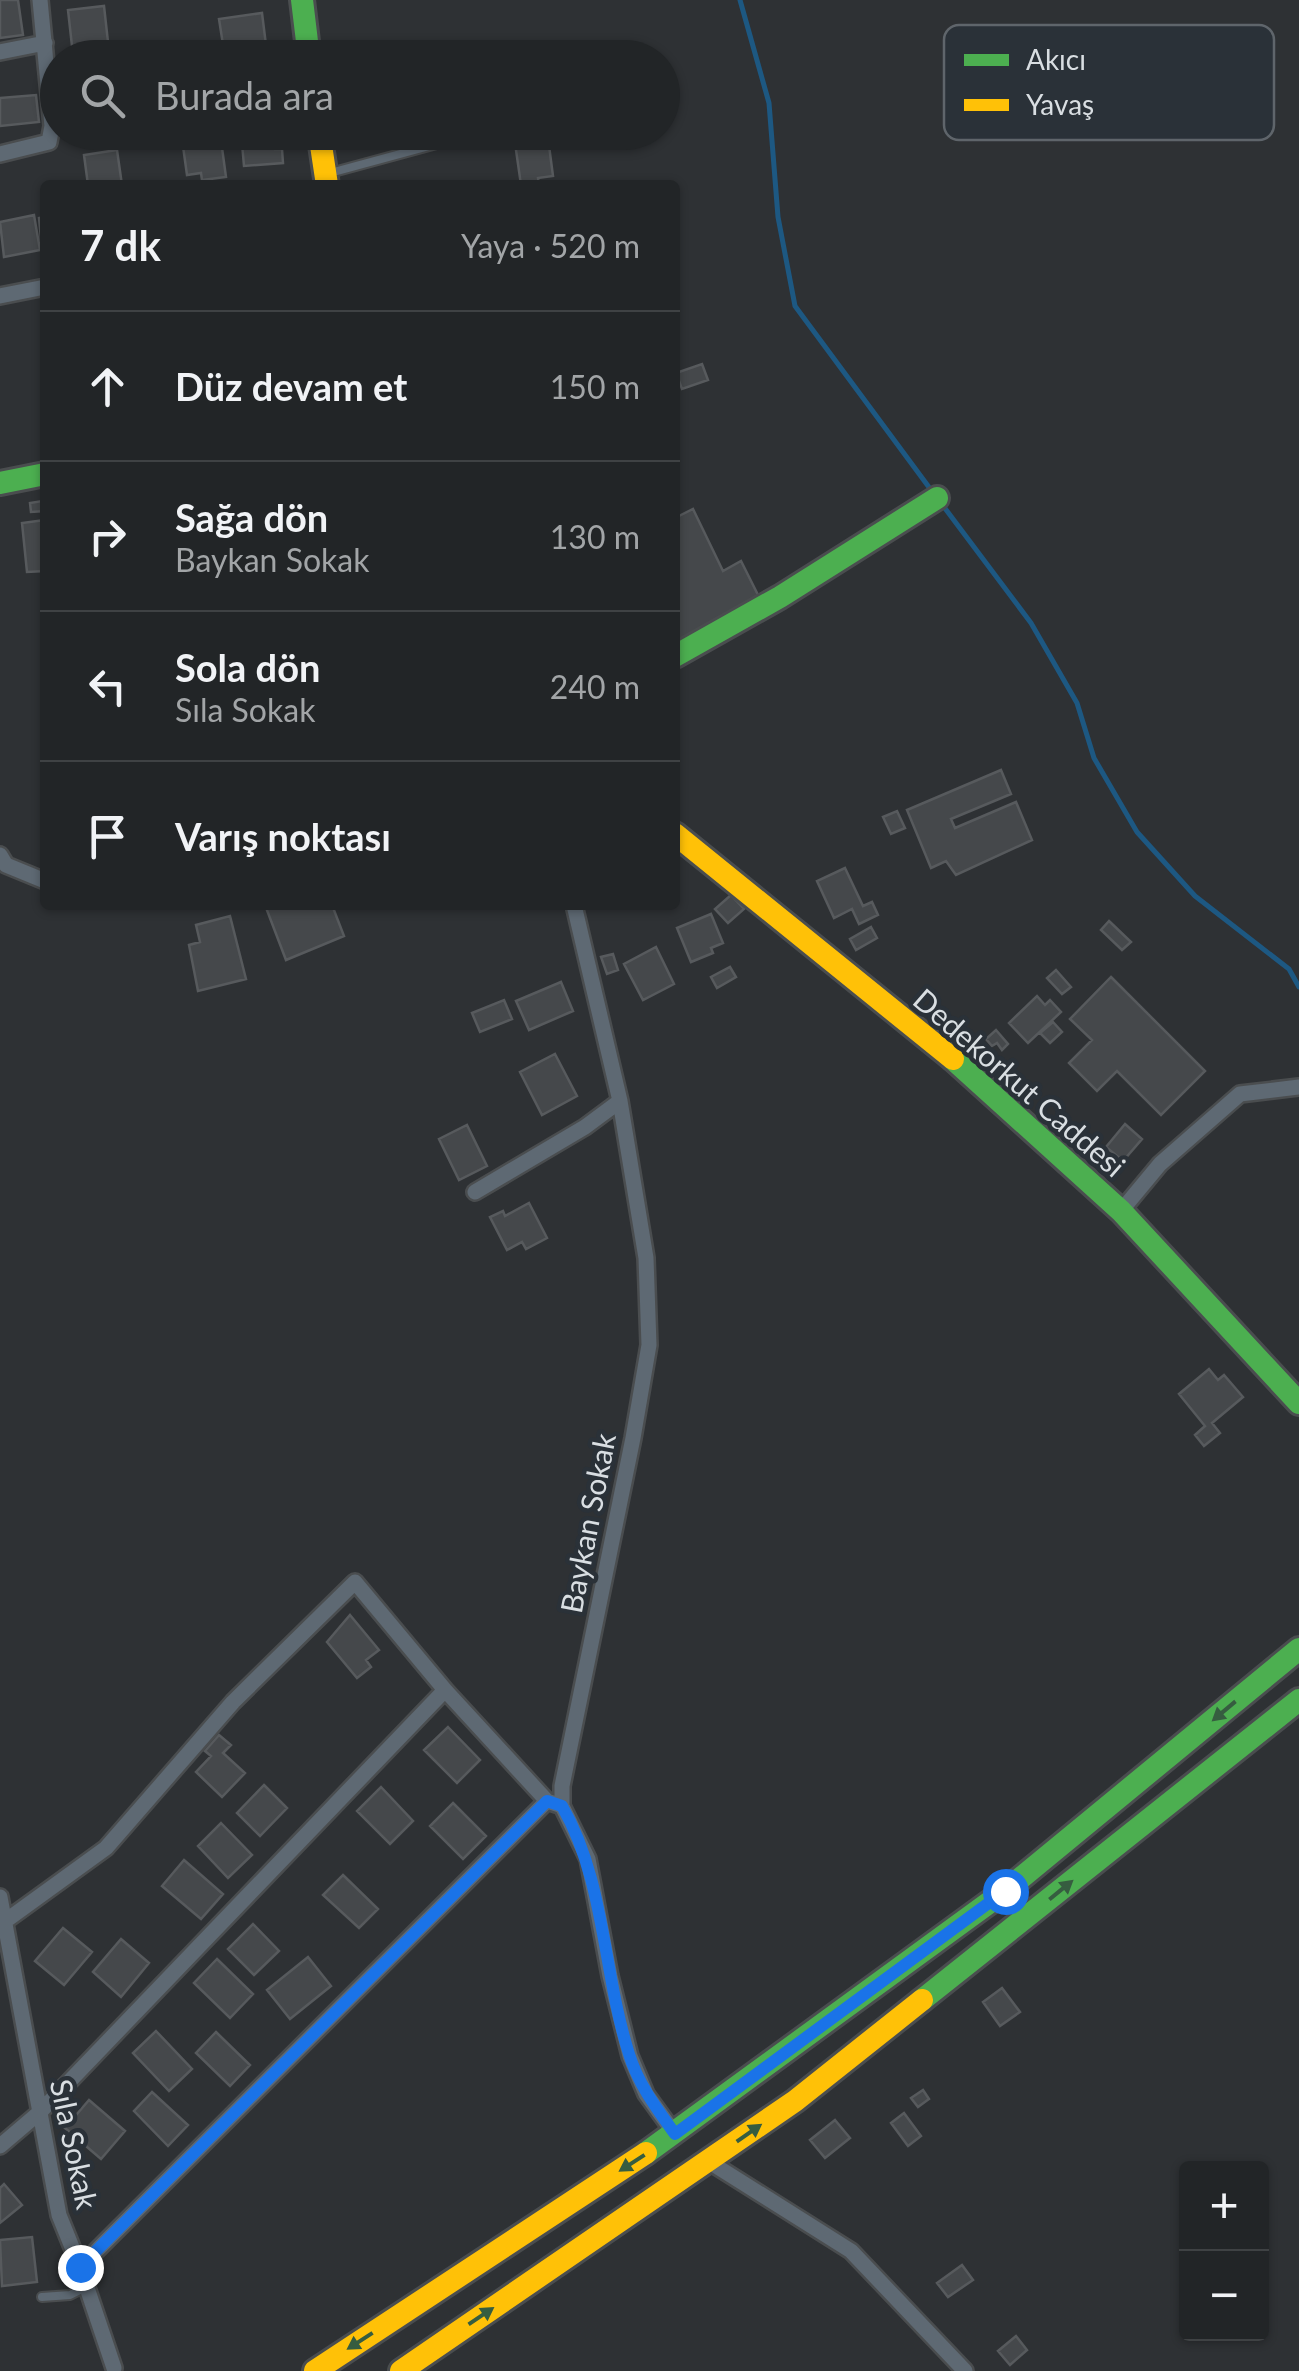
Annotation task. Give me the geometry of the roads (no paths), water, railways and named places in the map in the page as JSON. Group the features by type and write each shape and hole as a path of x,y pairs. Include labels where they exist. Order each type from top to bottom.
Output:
{"main road":[{"path":"302,0 307,40"},
{"path":"322,150 326,180"},
{"path":"0,483 40,475"},
{"path":"680,653 780,597 937,498"},
{"name":"Dedekorkut Caddesi","path":"680,838 949,1055 1121,1211 1299,1403"},
{"path":"314,2371 675,2134 1005,1891 1299,1648"},
{"path":"400,2371 810,2089 1299,1700"}],"street":[{"path":"40,0 44,40"},
{"path":"0,52 40,44"},
{"path":"0,154 40,144"},
{"path":"0,296 40,288"},
{"path":"0,855 6,864 40,879"},
{"name":"Baykan Sokak","path":"555,1804 562,1786 649,1345 646,1258 620,1101 575,910"},
{"path":"1121,1211 1160,1164 1240,1094 1299,1087"},
{"path":"475,1192 585,1127 620,1101"},
{"path":"4,1922 106,1848 233,1702 355,1582 446,1690 555,1804 588,1859 630,2056 646,2094 675,2134"},
{"path":"0,2146 40,2112 446,1690"},
{"name":"Sıla Sokak","path":"0,1897 4,1955 60,2215 80,2267 555,1804"},
{"path":"708,2161 850,2251 965,2371"},
{"path":"80,2267 114,2368"}],"lane":[{"path":"326,180 424,150"},
{"path":"42,2297 70,2295 86,2287"}],"waterway":[{"path":"740,0 769,103 778,217 795,306 934,494"},
{"path":"941,503 1031,623 1077,703 1094,758 1137,832 1195,896 1289,969 1299,987"}]}
